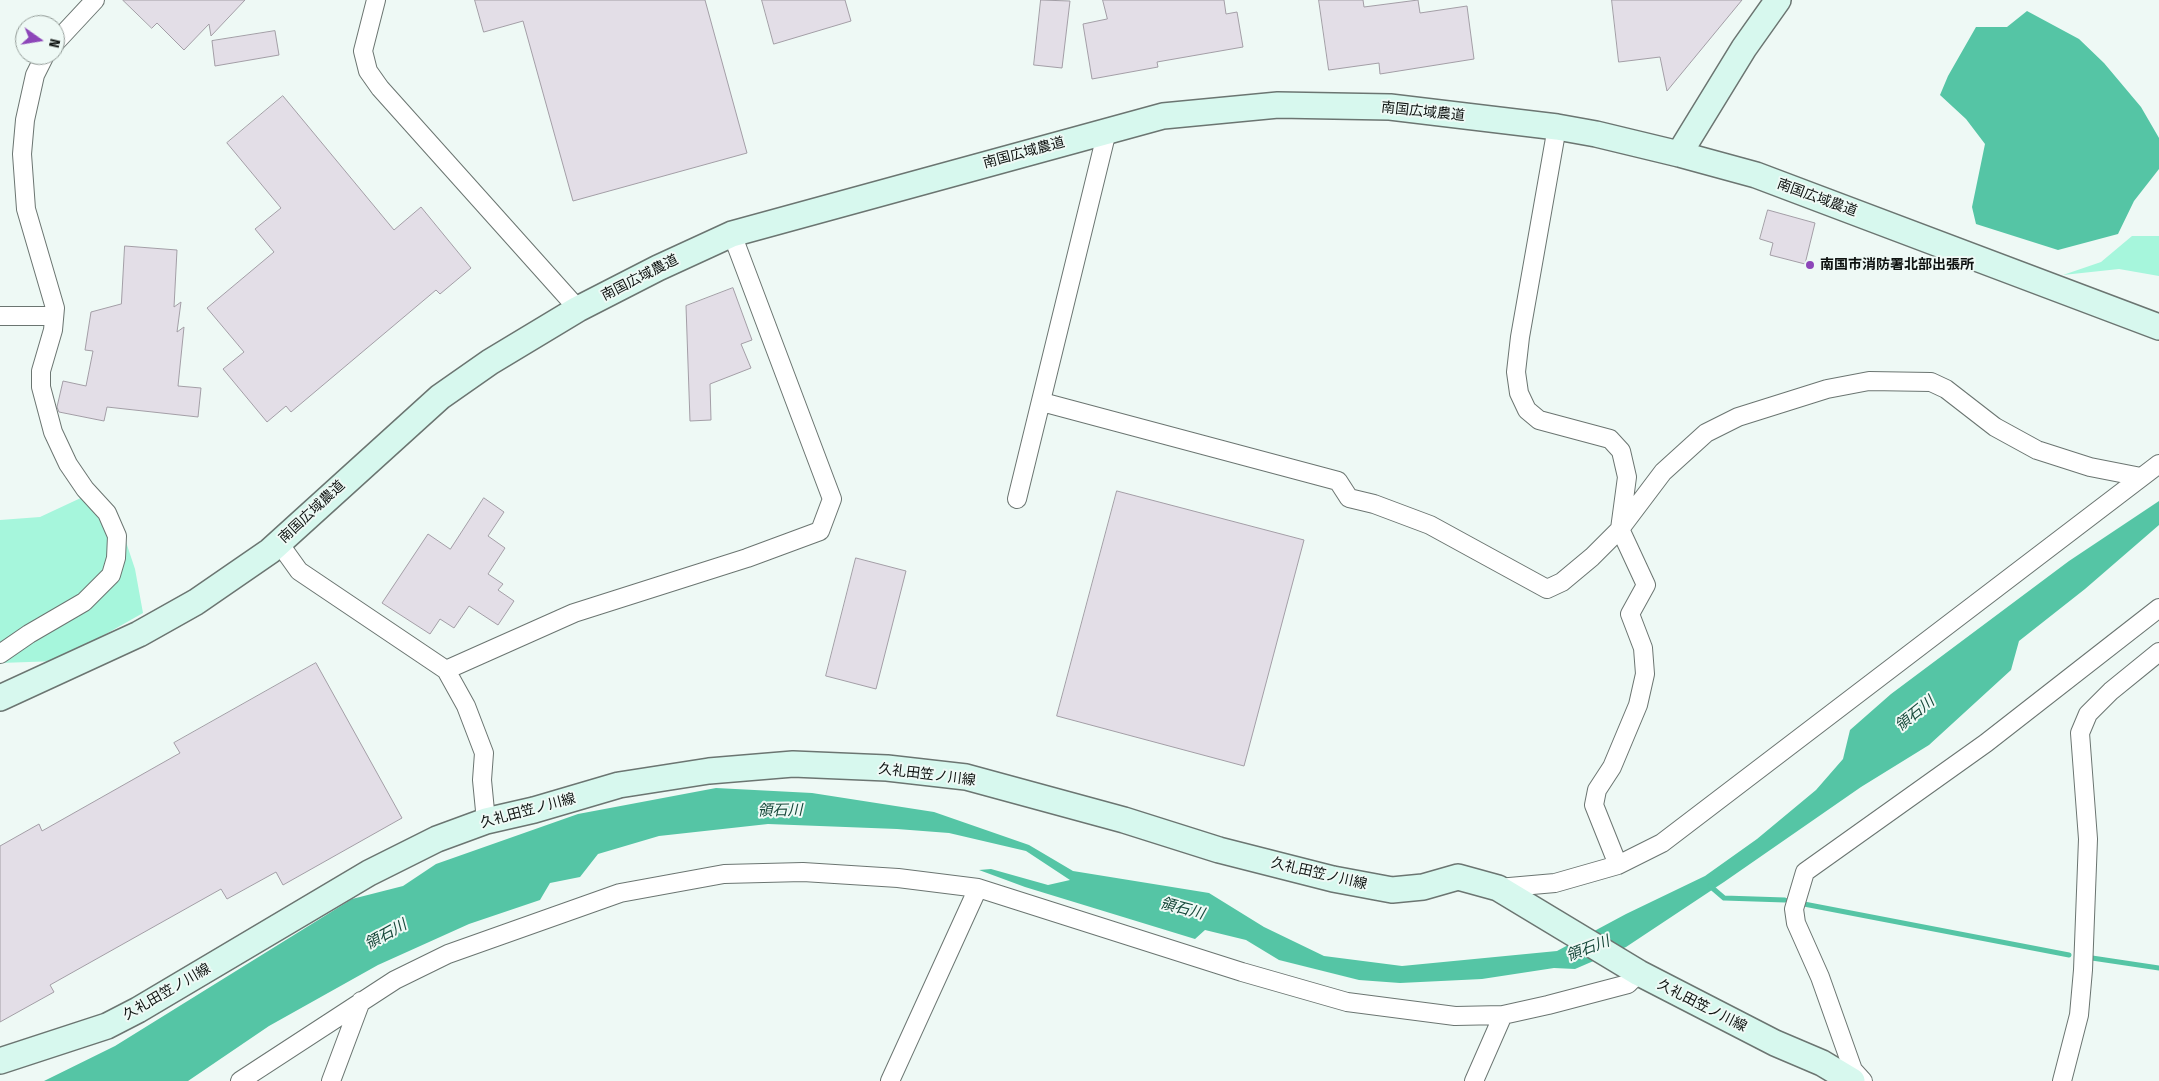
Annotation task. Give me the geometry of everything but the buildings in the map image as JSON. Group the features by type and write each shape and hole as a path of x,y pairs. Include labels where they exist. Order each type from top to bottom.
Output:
{"street":[{"path":"65,32 95,0"},
{"path":"376,0 363,51 368,71 380,88 578,310"},
{"path":"1679,154 1744,48 1778,0"},
{"path":"0,654 29,634 84,602 111,575 116,558 117,536 107,513 85,489 68,464 53,432 44,396 41,372 54,330 55,308 26,209 22,154 25,120 35,75 40,65"},
{"name":"南国広域農道","path":"0,698 139,634 196,602 278,543 440,397 490,362 578,310 658,268 732,234 1162,116 1278,105 1390,107 1557,127 1679,154 1756,175 2159,327"},
{"path":"1557,127 1520,337 1516,372 1519,393 1527,410 1539,420 1610,440 1621,451 1627,477 1620,529 1646,586 1630,614 1643,648 1645,674 1638,705 1612,767 1597,790 1594,805 1618,865"},
{"path":"1017,499 1107,131"},
{"path":"446,670 574,613 747,558 820,531 832,498 732,234"},
{"path":"0,316 54,316"},
{"path":"1042,402 1338,481 1349,498 1374,504 1430,525 1547,589 1562,582 1592,558 1620,529 1663,472 1706,433 1738,417 1827,390 1869,382 1931,382 1946,389 1995,427 2037,450 2090,467 2141,477"},
{"path":"1507,893 1555,883 1618,865 1662,843 2159,464"},
{"path":"278,543 299,571 446,670 466,706 484,753 482,780 486,820"},
{"path":"1863,1081 1853,1070 1820,977 1796,922 1794,909 1805,872 1986,743 2159,608"},
{"path":"2062,1081 2079,1015 2083,970 2088,839 2080,732 2088,714 2111,691 2159,652"},
{"name":"久礼田笠ノ川線","path":"0,1062 108,1026 369,872 437,839 486,820 534,810 619,785 709,771 793,764 887,768 966,778 1002,786 1124,820 1219,850 1333,878 1392,890 1423,887 1458,877 1507,893 1635,970 1728,1020 1822,1063 1852,1081"},
{"path":"240,1081 395,980 448,954 630,891 724,874 803,872 898,878 978,888 1242,972 1347,1002 1455,1016 1503,1015 1628,984 1635,970"},
{"path":"890,1081 978,888"},
{"path":"331,1081 361,1001"},
{"path":"1474,1081 1503,1015"}],"shaded area":[{"path":"2132,236 2159,236 2159,276 2119,269 2063,275 2101,262"},
{"path":"85,496 121,527 135,569 143,613 58,661 0,663 0,520 40,517"}],"water":[{"path":"2027,11 2079,39 2104,63 2141,107 2159,138 2159,169 2134,201 2118,234 2058,250 1976,224 1972,207 1985,144 1966,119 1940,95 1948,76 1976,27 2007,27"},
{"name":"領石川","path":"2159,501 2159,525 2085,589 2019,641 2011,670 1929,745 1861,787 1626,947 1575,969 1554,968 1482,979 1400,983 1359,980 1279,960 1246,940 1205,930 1195,939 1025,887 979,870 991,869 1048,885 1070,880 1026,851 949,833 768,824 659,836 598,854 580,877 550,883 540,900 469,924 378,965 269,1026 188,1081 44,1081 115,1046 352,899 403,886 436,864 578,814 716,788 812,793 934,812 1029,845 1073,871 1209,893 1264,927 1324,956 1402,966 1557,951 1626,914 1705,876 1757,839 1816,790 1843,759 1850,730 1891,694 2069,561"}],"waterway":[{"path":"1710,886 1724,898 1785,900"},
{"path":"1804,904 2069,955"},
{"path":"2092,958 2159,968"}],"place":[{"name":"南国市消防署北部出張所","path":"1810,265"}]}
